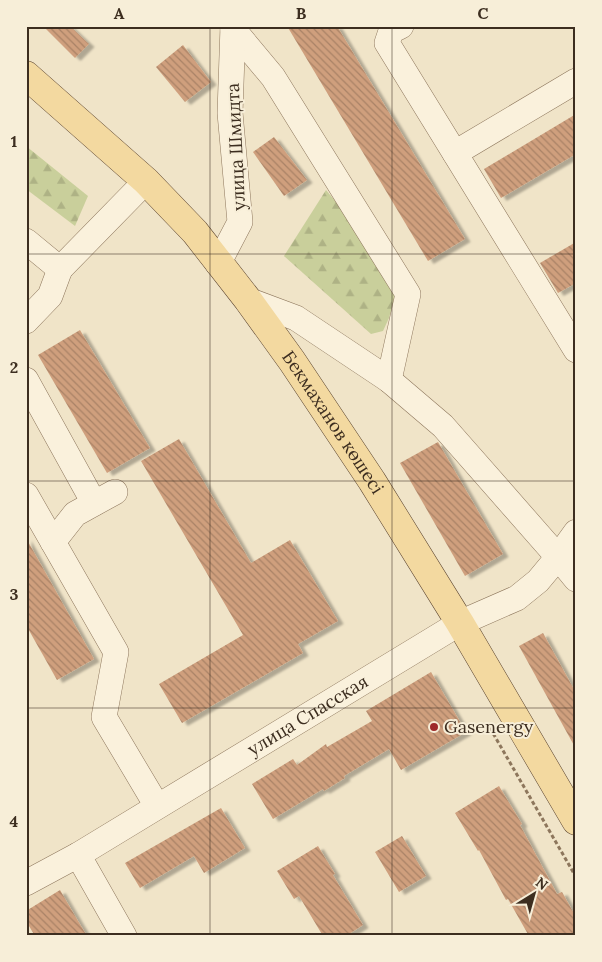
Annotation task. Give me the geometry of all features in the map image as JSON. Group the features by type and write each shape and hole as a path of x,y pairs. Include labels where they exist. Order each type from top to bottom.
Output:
{"main road":[{"name":"Бекмаханов көшесі","path":"26,75 146,181 195,232 218,264 248,300 292,361 372,481 460,623 576,821"}],"street":[{"path":"401,26 391,31 387,42 575,348"},
{"path":"233,28 273,77 408,294 389,380"},
{"name":"улица Шмидта","path":"218,264 240,222 230,114 233,28"},
{"path":"455,153 576,81"},
{"path":"26,321 50,296 60,269 146,181"},
{"path":"26,241 60,269"},
{"path":"248,300 296,318 389,380 443,426 576,579"},
{"path":"26,380 104,497 75,514 53,542"},
{"path":"26,495 116,652 104,717 157,806"},
{"name":"улица Спасская","path":"26,883 78,855 460,623 517,598 538,581 576,532"},
{"path":"78,855 124,936"}],"path":[{"path":"489,728 576,878"}],"green space":[{"path":"26,146 88,196 75,226 26,189"},
{"path":"326,190 361,232 397,289 389,318 383,331 371,334 284,256"}],"building":[{"path":"43,26 70,26 89,44 75,58"},
{"path":"287,26 337,26 465,239 428,261"},
{"path":"183,45 211,82 185,102 156,67"},
{"path":"576,114 576,154 501,198 484,169"},
{"path":"274,137 307,180 284,196 253,152"},
{"path":"576,242 576,283 558,293 540,263"},
{"path":"80,330 150,448 107,473 38,355"},
{"path":"179,439 251,563 290,540 338,621 298,644 303,653 182,723 159,684 243,635 141,461"},
{"path":"438,442 503,554 465,576 400,463"},
{"path":"26,538 94,659 57,680 26,625"},
{"path":"543,633 576,693 576,749 519,646"},
{"path":"431,672 466,732 401,770 389,749 344,776 345,778 324,791 323,789 273,819 252,784 293,759 297,765 326,744 327,747 372,721 366,711"},
{"path":"499,786 522,824 520,825 557,894 562,892 576,917 576,936 529,936 455,813"},
{"path":"221,808 245,848 204,873 194,856 140,888 125,863"},
{"path":"402,836 426,876 399,892 375,852"},
{"path":"318,846 363,925 346,936 323,936 299,896 294,899 277,871"},
{"path":"60,890 87,936 35,936 26,921 26,911"}],"place":[{"name":"Gasenergy","path":"434,727"}]}
